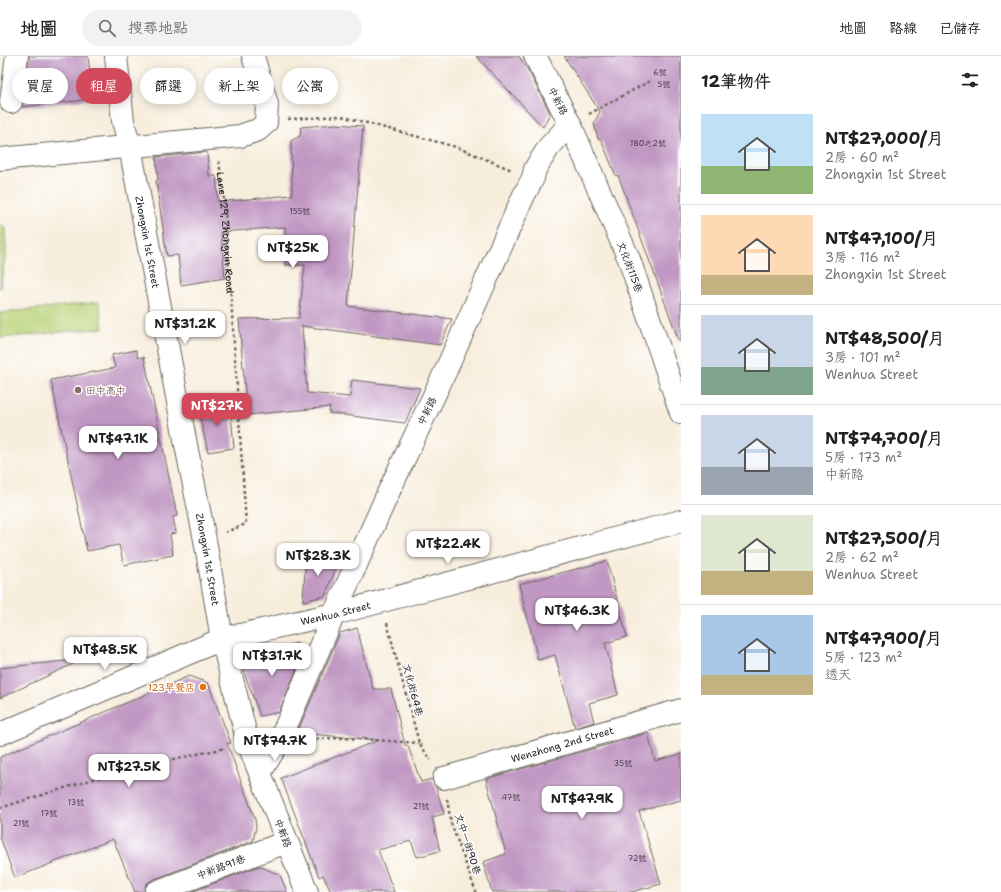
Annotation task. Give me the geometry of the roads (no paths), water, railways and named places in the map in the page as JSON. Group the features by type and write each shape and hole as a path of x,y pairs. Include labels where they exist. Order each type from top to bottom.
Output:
{"street":[{"path":"11,102 17,56"},
{"name":"Zhongxin 1st Street","path":"116,56 123,121 130,147 205,540 222,639"},
{"path":"0,159 216,139 240,136 258,130 266,123 267,104 253,56"},
{"name":"中新路","path":"260,773 280,740 334,614 533,178 535,169 549,147 570,124 535,56"},
{"name":"文化街115巷","path":"570,124 629,259 675,373 681,413"},
{"name":"Wenhua Street","path":"0,734 222,639 334,614 681,521"},
{"name":"中新路","path":"222,639 248,743 307,892"},
{"name":"Wenzhong 2nd Street","path":"444,778 681,710"},
{"name":"中新路91巷","path":"156,892 286,842"}],"place":[{"name":"田中高中","path":"78,390"},
{"name":"123早餐店","path":"203,687"}]}
